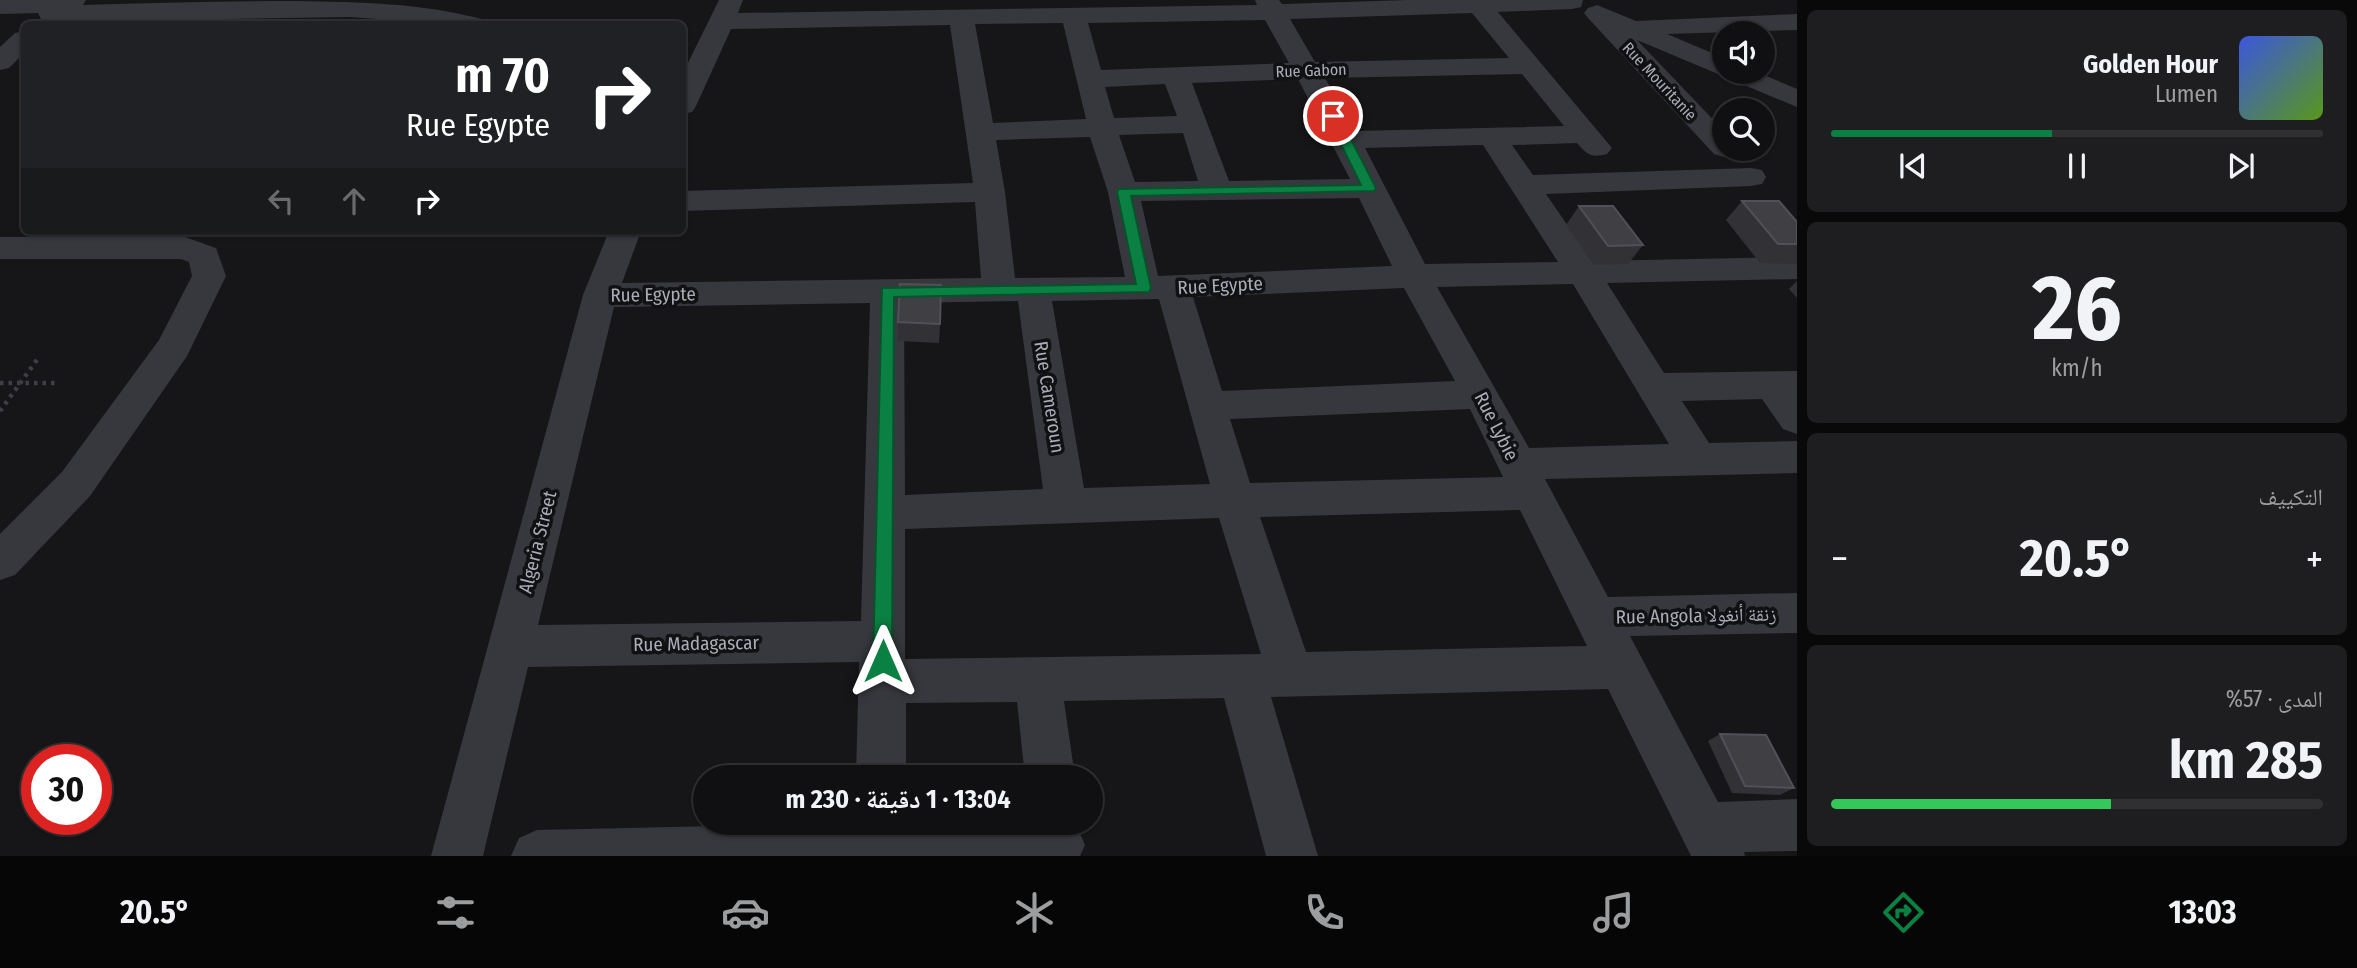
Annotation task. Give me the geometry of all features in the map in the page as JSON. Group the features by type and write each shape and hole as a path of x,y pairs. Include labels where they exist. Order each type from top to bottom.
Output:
{"street":[{"path":"1692,0 1718,21"},
{"path":"0,6 55,11 186,4 360,9 446,16 463,21"},
{"path":"686,97 727,10 977,11 1074,16 1154,7 1579,5 1712,63"},
{"name":"Rue Mouritanie","path":"1579,5 1712,136"},
{"name":"Rue Lybie","path":"1270,6 1346,140 1414,276 1480,394 1712,842"},
{"path":"1480,6 1623,181"},
{"name":"Rue Cameroun","path":"977,11 981,132 990,192 1016,290 1066,505"},
{"path":"1074,16 1102,128 1123,192 1158,288 1207,406 1290,673"},
{"path":"1775,23 1797,22"},
{"path":"1630,27 1712,25"},
{"path":"0,62 21,42"},
{"name":"Rue Gabon","path":"1091,79 1308,70 1530,66"},
{"path":"1175,75 1217,191"},
{"path":"1762,84 1797,99"},
{"path":"981,132 1194,124"},
{"path":"1346,140 1586,134"},
{"path":"1492,137 1583,274 1699,460"},
{"name":"Rue Mouritanie","path":"1623,181 1760,187 1736,161"},
{"path":"1523,185 1623,181"},
{"path":"1123,192 1369,188"},
{"path":"686,201 990,192"},
{"name":"Algeria Street","path":"457,856 600,295 623,235"},
{"path":"0,248 185,248 204,256 209,276 174,347 76,484 0,562"},
{"name":"Rue Egypte","path":"600,295 1158,288 1414,276 1797,268"},
{"path":"881,765 887,292"},
{"path":"1652,387 1784,385 1797,419"},
{"path":"1207,406 1480,394"},
{"path":"885,513 1066,505 1235,502 1699,460 1797,457"},
{"name":"Rue Angola زنقة أنغولا","path":"1596,617 1797,613"},
{"name":"Rue Madagascar","path":"511,646 883,661 1038,681 1241,674 1621,667"},
{"path":"1241,674 1292,856"},
{"path":"1038,681 1048,765"},
{"path":"1712,842 1797,825"},
{"path":"537,856 881,835 1058,841"}],"path":[{"path":"0,411 39,357"},
{"path":"0,383 59,383"}],"building":[{"path":"1742,201 1779,201 1797,222 1797,244 1778,244"},
{"path":"1579,206 1613,206 1643,245 1608,246"},
{"path":"900,284 941,285 940,324 898,322"},
{"path":"1720,734 1766,735 1794,788 1745,786"}],"route":[{"path":"883,661 887,292 1144,288 1123,192 1369,188 1333,116"}]}
